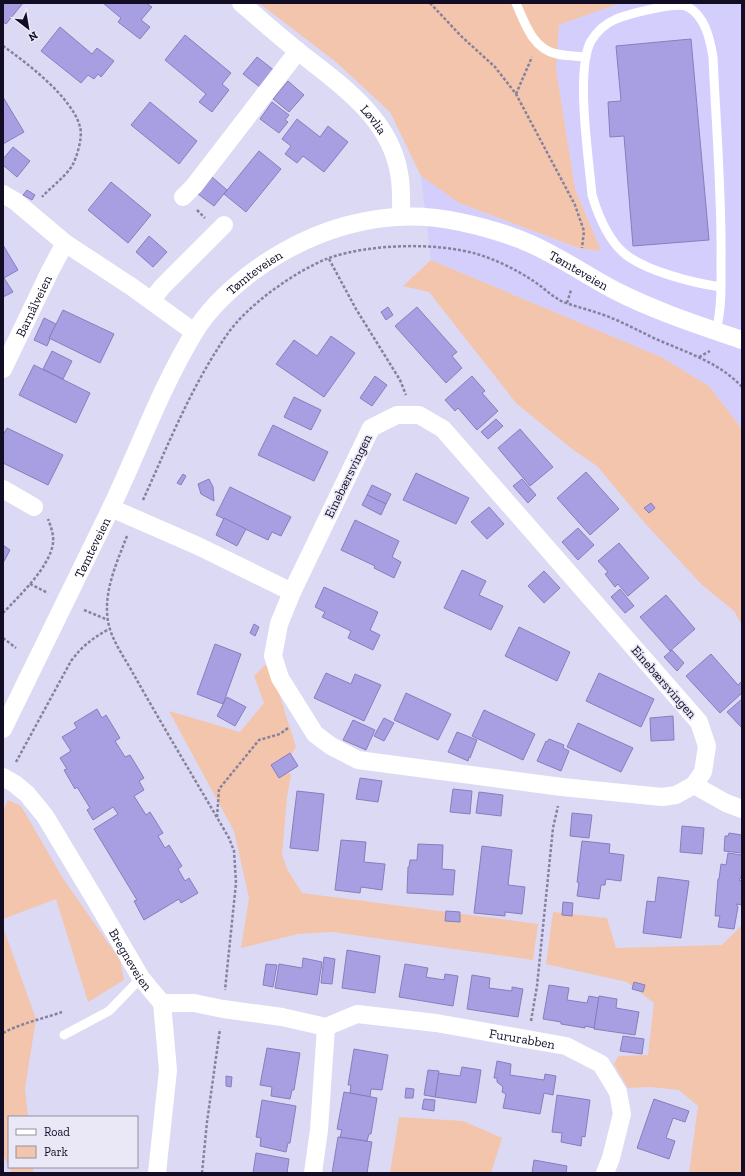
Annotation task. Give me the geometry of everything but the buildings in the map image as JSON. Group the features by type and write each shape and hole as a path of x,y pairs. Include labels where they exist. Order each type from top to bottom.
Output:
{"street":[{"name":"Løvlia","path":"241,3 298,51 342,85 368,111 390,145 399,172 401,189 401,216"},
{"path":"188,202 194,186 298,51"},
{"path":"3,194 15,200 65,243 194,332"},
{"name":"Tømteveien","path":"3,729 111,508 167,386 194,332 218,302 238,283 282,252 305,240 375,218 419,216 457,221 481,227 531,244 614,290 652,308 742,340"},
{"path":"151,301 162,287 224,224"},
{"name":"Barnålveien","path":"3,369 65,243"},
{"name":"Einebærsvingen","path":"396,415 407,415 419,415 443,429 699,722 708,746 702,772 694,785 676,795 662,797 562,787 358,760 331,746 315,734 280,678 273,656 279,624 292,592 372,428 396,415"},
{"path":"3,489 34,507"},
{"path":"111,508 210,557 292,592"},
{"name":"Bregneveien","path":"9,771 16,784 27,794 45,816 142,978 162,1003"},
{"path":"694,785 726,803 742,809"},
{"path":"157,1173 168,1070 162,1003 194,1003 222,1009 282,1017 326,1028 319,1130 313,1173"},
{"name":"Fururabben","path":"326,1028 357,1014 436,1023 566,1046 601,1064 618,1092 622,1114 611,1158 605,1173"}],"lane":[{"path":"516,3 527,27 538,44 544,50 558,54 586,57"},
{"path":"716,331 720,318 721,240 713,57 708,34 703,24 692,10 686,6 676,5 661,7 617,19 607,24 598,32 591,41 586,57 584,100 592,188 596,209 602,222 616,244 625,254 658,271 703,284 720,286"},
{"path":"64,1035 109,1011 142,978"}],"path":[{"path":"430,3 461,36 495,67 516,94 575,205 584,231 582,248"},
{"path":"516,94 538,44"},
{"path":"3,46 40,74 66,101 79,122 81,134 80,144 73,165 43,196 30,213"},
{"path":"188,202 204,217"},
{"path":"142,501 200,378 227,335 255,305 293,277 328,258 364,250 400,247 444,248 460,250 493,260 531,279 557,299 610,317 644,334 698,357 728,373 742,387"},
{"path":"328,258 356,309 400,380 407,397 407,415"},
{"path":"567,303 571,290"},
{"path":"3,613 30,584 48,558 53,544 52,530 48,519 42,512 34,507"},
{"path":"129,530 110,585 107,602 109,629 229,838 234,851 236,883 202,1173"},
{"path":"30,584 50,594"},
{"path":"80,608 108,620"},
{"path":"9,771 71,661 87,643 109,629"},
{"path":"3,638 16,648"},
{"path":"217,817 219,789 259,740 280,734 289,727 298,708"},
{"path":"528,1039 537,986 553,828 562,787"},
{"path":"3,1033 19,1025 62,1012"}],"shaded area":[{"path":"620,3 742,3 742,429 709,386 661,357 431,260 421,176 459,203 577,248 601,251 575,189 556,69 559,25"}],"green space":[{"path":"259,3 620,3 559,25 556,69 575,189 601,251 578,248 459,203 421,176 390,112 336,62"},
{"path":"431,260 661,357 709,386 742,429 742,625 734,611 702,585 643,521 597,466 572,449 516,403 429,292 403,286"},
{"path":"266,664 278,690 296,747 282,769 291,775 287,797 282,854 287,869 302,893 538,924 533,960 332,932 298,934 241,948 249,898 234,831 169,711 240,732 264,703 254,676"},
{"path":"8,800 21,806 64,880 120,960 124,980 88,1002 56,899 3,919 3,810"},
{"path":"553,912 607,918 616,948 722,945 742,925 742,1173 689,1173 698,1106 679,1090 650,1087 628,1088 614,1064 618,1056 648,1055 654,1003 627,982 546,964"},
{"path":"3,927 36,1019 25,1088 28,1116 8,1116 8,1165 3,1155"},
{"path":"399,1117 463,1121 502,1138 491,1173 390,1173"},
{"path":"10,1168 33,1168 33,1173 12,1173"}]}
